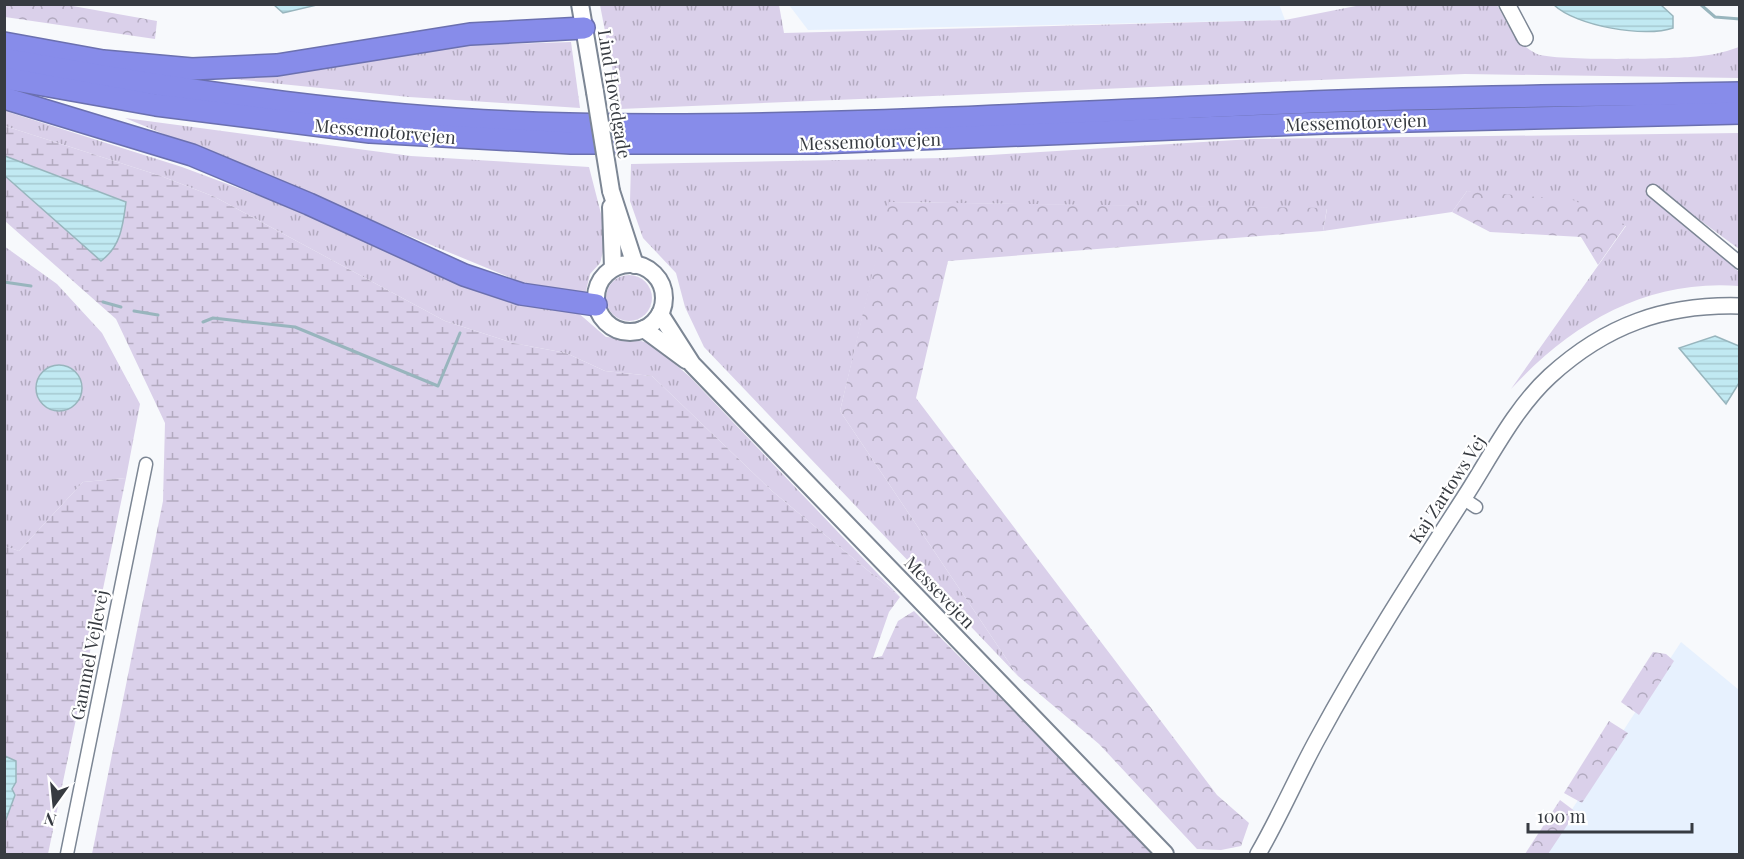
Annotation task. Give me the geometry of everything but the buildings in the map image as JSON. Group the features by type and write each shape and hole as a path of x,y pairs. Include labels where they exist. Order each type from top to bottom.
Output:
{"highway":[{"path":"4,43 104,61 192,69 277,65 470,34 584,28"},
{"name":"Messemotorvejen","path":"4,59 157,86 370,111 566,124 816,123 1319,102 1740,93"},
{"name":"Messemotorvejen","path":"4,78 156,105 370,132 571,143 817,143 1324,123 1740,113"},
{"path":"4,98 192,155 309,204 476,279 521,294 596,305"}],"main road":[{"name":"Lind Hovedgade","path":"580,4 611,191 612,268"},
{"name":"Lind Hovedgade","path":"611,191 635,265"},
{"path":"635,265 648,270 657,278 663,290 664,302 660,314 644,329 632,332 609,325 601,316 596,305 599,283 612,268 635,265"},
{"name":"Messevejen","path":"660,314 692,364"},
{"name":"Messevejen","path":"644,329 692,364 1165,852"}],"street":[{"path":"1507,4 1525,38"},
{"path":"1653,191 1740,263"},
{"name":"Kaj Zartows Vej","path":"1258,855 1283,810 1316,741 1361,662 1470,503 1522,408 1549,377 1604,336 1640,318 1709,305 1740,306"},
{"name":"Gammel Vejlevej","path":"67,855 146,464"},
{"name":"Kaj Zartows Vej","path":"1270,855 1283,810"}],"shaded area":[{"path":"1279,4 1285,20 808,30 789,5"},
{"path":"1681,642 1739,690 1739,854 1543,854"}],"green space":[{"path":"4,5 67,5 157,21 155,39 5,17"},
{"path":"600,5 779,5 784,33 1285,20 1361,5 1497,5 1518,39 1537,54 1587,59 1677,58 1709,55 1739,47 1739,78 1465,74 620,109"},
{"path":"571,42 580,108 409,97 233,79 473,45"},
{"path":"5,111 182,167 291,208 463,282 576,311 606,337 634,339 652,344 690,377 900,597 772,491 652,376 605,371 566,353 513,343 445,321 215,197 161,176 5,126"},
{"path":"125,118 411,156 589,167 607,237 600,263 590,274 585,295 523,283"},
{"path":"5,126 161,176 215,197 445,321 513,343 566,353 605,371 652,376 772,491 900,597 889,612 873,658 882,656 898,621 914,611 1156,854 92,854 163,501 165,423 116,319 5,221 5,176 101,261 126,202 5,156"},
{"path":"1739,133 1739,249 1655,187 1648,190 1739,272 1739,286 1705,286 1673,290 1643,298 1613,310 1559,344 1511,389 1626,226 1467,191 1452,212 1323,231 1327,209 890,202 840,411 1018,676 704,347 685,307 676,273 643,238 630,201 631,164 942,158 1252,139"},
{"path":"1467,191 1573,200 1626,225 1598,265 1581,237 1490,232 1452,212"},
{"path":"889,202 1327,208 1323,231 948,261 916,398 1217,795 1249,823 1241,846 1221,850 1197,849 1099,744 1018,676 840,411"},
{"path":"4,246 57,284 102,333 140,404 126,478 83,482 19,551 4,546"},
{"path":"634,275 646,281 651,289 651,307 646,315 638,320 624,321 616,318 609,311 606,293 609,285 616,278"},
{"path":"126,478 48,854 5,854 4,822 15,795 12,789 16,782 16,761 5,756 5,546 19,551 83,482"},
{"path":"1653,652 1666,654 1674,661 1639,715 1621,702"},
{"path":"1609,721 1628,733 1582,803 1564,793"},
{"path":"1560,800 1576,812 1548,854 1525,854"}],"water":[{"path":"273,4 317,4 317,5 283,13"},
{"path":"1554,5 1661,5 1673,16 1673,28 1646,32 1611,28 1578,19"},
{"path":"5,156 126,202 120,234 108,255 101,261 5,176"},
{"path":"1715,336 1739,346 1739,383 1726,404 1679,348"},
{"path":"59,365 75,372 82,388 75,404 59,411 43,404 36,388 43,372"},
{"path":"5,756 16,761 16,782 12,789 15,795 5,822"}],"waterway":[{"path":"1700,4 1715,17 1740,19"},
{"path":"4,282 31,286"},
{"path":"103,302 121,307"},
{"path":"134,311 158,315"},
{"path":"203,322 213,318 295,327 438,386 460,333"}]}
